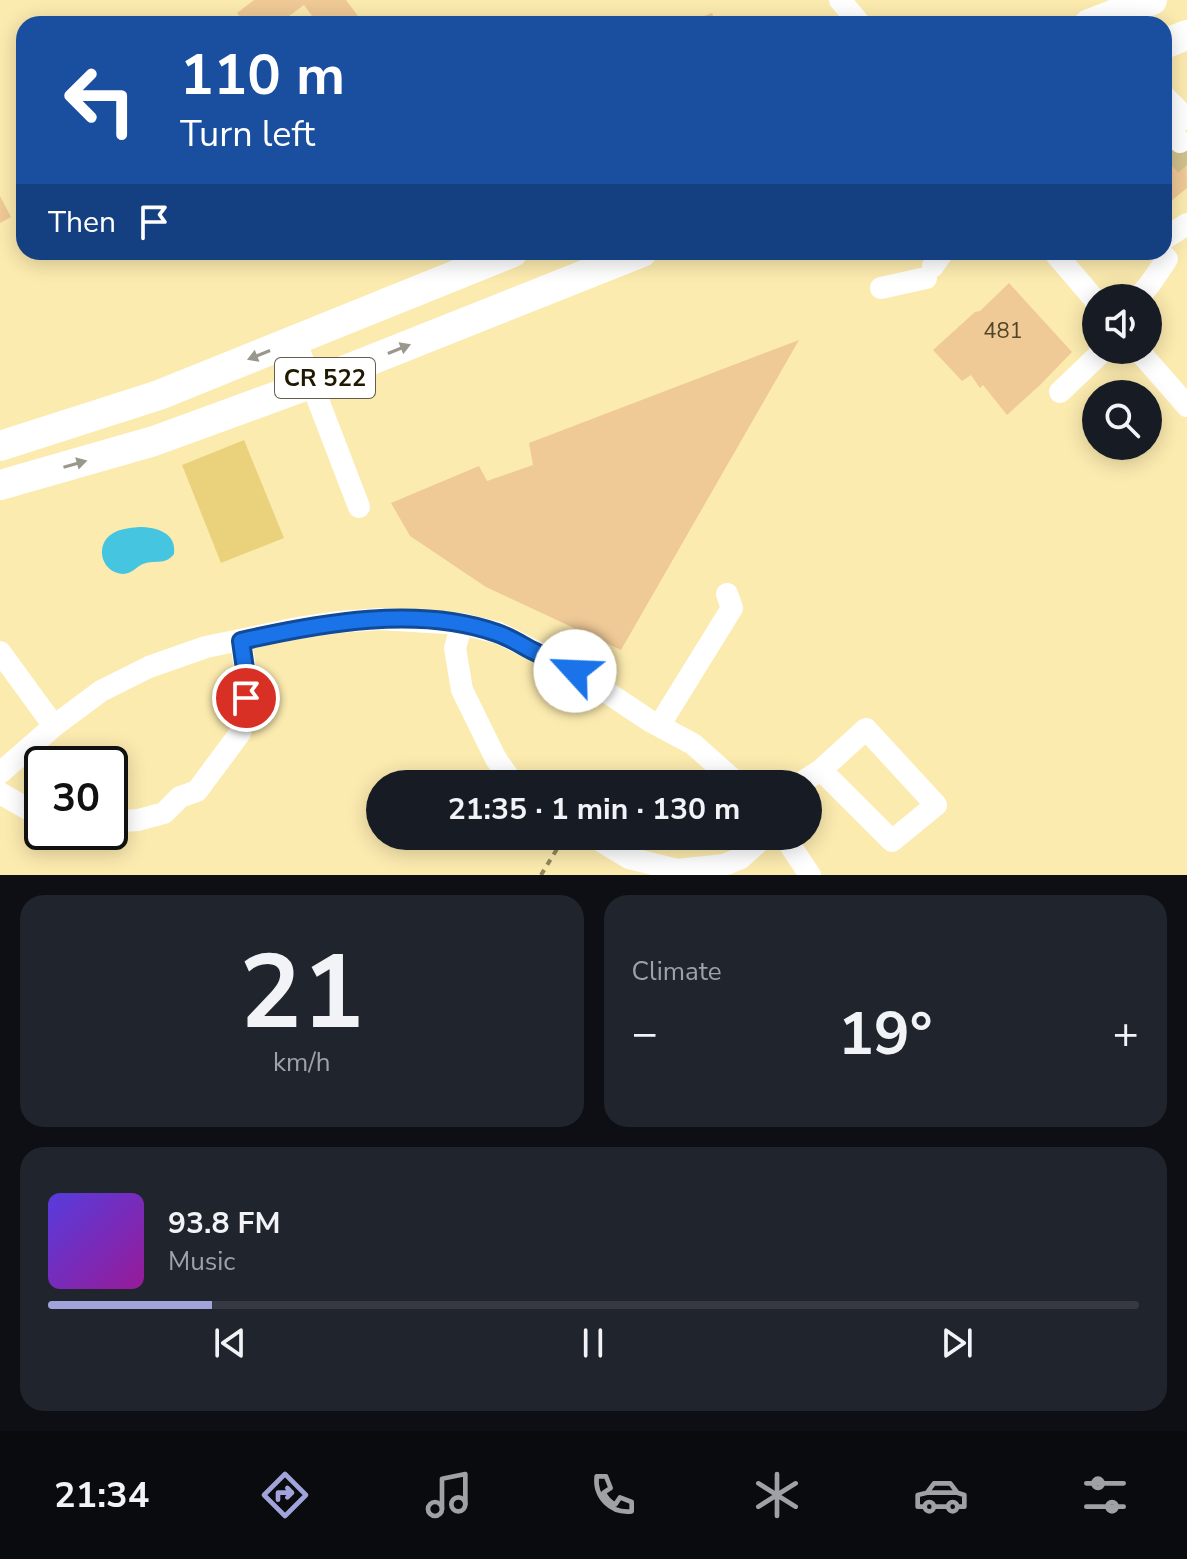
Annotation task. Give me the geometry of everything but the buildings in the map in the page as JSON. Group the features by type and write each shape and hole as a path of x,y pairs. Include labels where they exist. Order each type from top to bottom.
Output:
{"main road":[{"path":"1110,16 1152,0"},
{"name":"CR 522","path":"0,485 154,441 313,383 622,260"},
{"name":"CR 522","path":"0,446 159,395 295,340 462,262"}],"street":[{"path":"840,0 853,16"},
{"path":"1172,104 1187,119"},
{"path":"1172,240 1187,224"},
{"path":"1061,260 1082,285"},
{"path":"1150,284 1159,260"},
{"path":"881,288 926,278"},
{"path":"295,340 359,507"},
{"path":"1060,392 1089,364"},
{"path":"1150,364 1187,406"},
{"path":"659,726 732,608 727,594"},
{"path":"0,773 54,726 101,691 149,667 206,647 298,628 380,619 462,624 499,633 575,671 659,726 693,744 722,770"},
{"path":"462,624 455,648 462,690 504,770"},
{"path":"128,821 164,813 180,797 197,791 240,733 246,698 241,641"},
{"path":"0,652 54,726"},
{"path":"866,729 936,805 892,841 821,770 866,729"},
{"path":"0,793 24,807"},
{"path":"616,850 629,858 677,870 724,865 741,858 750,850"},
{"path":"793,850 810,875"}],"path":[{"path":"541,875 556,850"}],"shaded area":[{"path":"244,440 284,538 221,563 182,465"}],"water":[{"path":"152,528 169,536 174,554 168,560 143,564 126,574 116,573 103,560 105,541 123,529"}],"tunnel":[{"path":"1172,149 1187,166"}],"route":[{"path":"246,698 241,641 339,622 380,619 462,624 499,633 575,671"}]}
